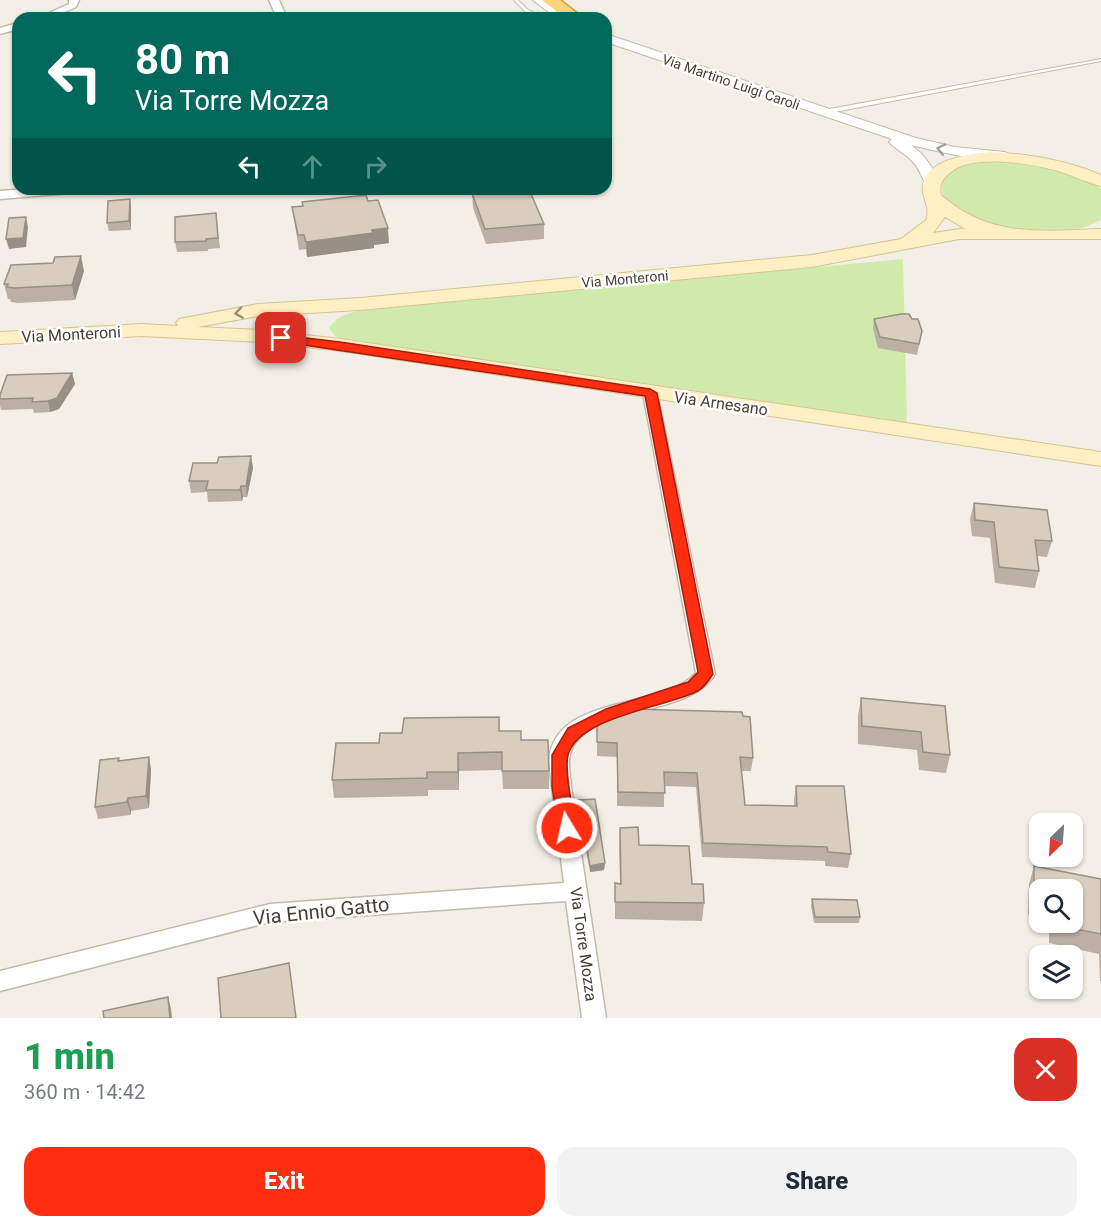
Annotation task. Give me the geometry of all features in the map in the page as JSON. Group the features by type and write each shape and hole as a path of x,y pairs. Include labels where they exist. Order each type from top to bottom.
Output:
{"highway":[{"path":"550,0 567,12"}],"main road":[{"path":"933,191 941,171 960,162 998,157 1020,158 1101,175"},
{"path":"1068,167 1101,181"},
{"name":"Via Monteroni","path":"933,191 942,207 968,221 1011,233"},
{"name":"Via Monteroni","path":"888,248 927,231 933,225 937,214 933,191"},
{"name":"Via Monteroni","path":"1077,235 1101,228"},
{"name":"Via Monteroni","path":"142,330 232,314 287,308 353,305 812,261 959,234 1011,233 1045,237 1101,234"},
{"path":"340,345 329,339 323,331 324,322 353,305"},
{"name":"Via Monteroni","path":"261,336 312,316 353,305"},
{"name":"Via Monteroni","path":"261,336 258,330 262,322 273,313 287,308"},
{"name":"Via Monteroni","path":"0,338 142,330 261,336 340,345"},
{"name":"Via Arnesano","path":"340,345 1101,459"}],"street":[{"path":"59,12 73,5 74,0"},
{"path":"539,0 556,12"},
{"name":"Via Martino Luigi Caroli","path":"612,40 857,124 932,147 1020,158"},
{"name":"Via Martino Luigi Caroli","path":"857,124 891,139 914,154 929,173 933,191"},
{"name":"Via Torre Mozza","path":"594,1018 561,787 560,755 573,733 597,719 694,686 706,674 650,393"},
{"name":"Via Ennio Gatto","path":"0,981 270,913 577,891"}],"lane":[{"path":"516,0 529,12"},
{"path":"823,112 1101,60"}],"green space":[{"path":"1001,161 1054,168 1091,182 1101,189 1101,220 1067,231 1031,232 1012,229 978,218 944,197 942,183 953,171 968,165"},
{"path":"903,259 907,425 345,341 335,336 329,328 344,315 365,310"}],"building":[{"path":"366,195 368,201 378,200 388,228 372,230 373,233 306,242 304,235 298,235 292,207 303,206 302,202"},
{"path":"473,195 532,195 544,224 485,229"},
{"path":"130,199 129,221 107,223 108,201"},
{"path":"216,213 218,238 206,239 206,241 175,242 175,217"},
{"path":"26,217 23,238 6,239 9,218"},
{"path":"81,256 72,285 14,288 4,284 11,265 53,263 55,257"},
{"path":"909,314 912,319 918,319 922,331 919,344 880,337 874,319"},
{"path":"72,373 57,398 32,402 33,398 0,399 7,375"},
{"path":"251,456 246,486 241,486 240,490 206,490 208,481 189,481 193,463 217,463 219,457"},
{"path":"974,503 1047,510 1052,541 1035,540 1039,571 999,567 994,522 975,520"},
{"path":"861,698 945,706 950,755 923,752 921,732 862,726"},
{"path":"629,709 742,712 743,716 750,717 753,758 740,757 745,805 797,806 796,786 844,786 851,854 828,852 827,847 703,843 697,773 664,772 665,793 618,792 617,743 597,742 597,719 609,719 609,712 629,713"},
{"path":"499,717 499,731 521,731 521,740 548,740 549,771 502,771 502,752 458,753 458,772 427,772 427,778 332,780 336,743 379,743 380,733 402,733 404,718"},
{"path":"149,757 146,796 128,798 127,802 95,807 100,760 119,758 118,761"},
{"path":"595,799 605,863 590,866 578,800"},
{"path":"638,827 639,845 689,846 692,884 703,884 704,903 615,902 615,883 621,884 620,828"},
{"path":"1034,867 1039,867 1101,879 1101,934 1083,930 1083,879 1034,879"},
{"path":"812,899 857,900 860,917 815,917"},
{"path":"289,963 296,1018 221,1018 218,978"},
{"path":"168,997 170,1018 104,1018 103,1011"}],"route":[{"path":"281,338 650,393 706,674 694,686 611,713 573,733 560,755 561,787 567,828"}]}
